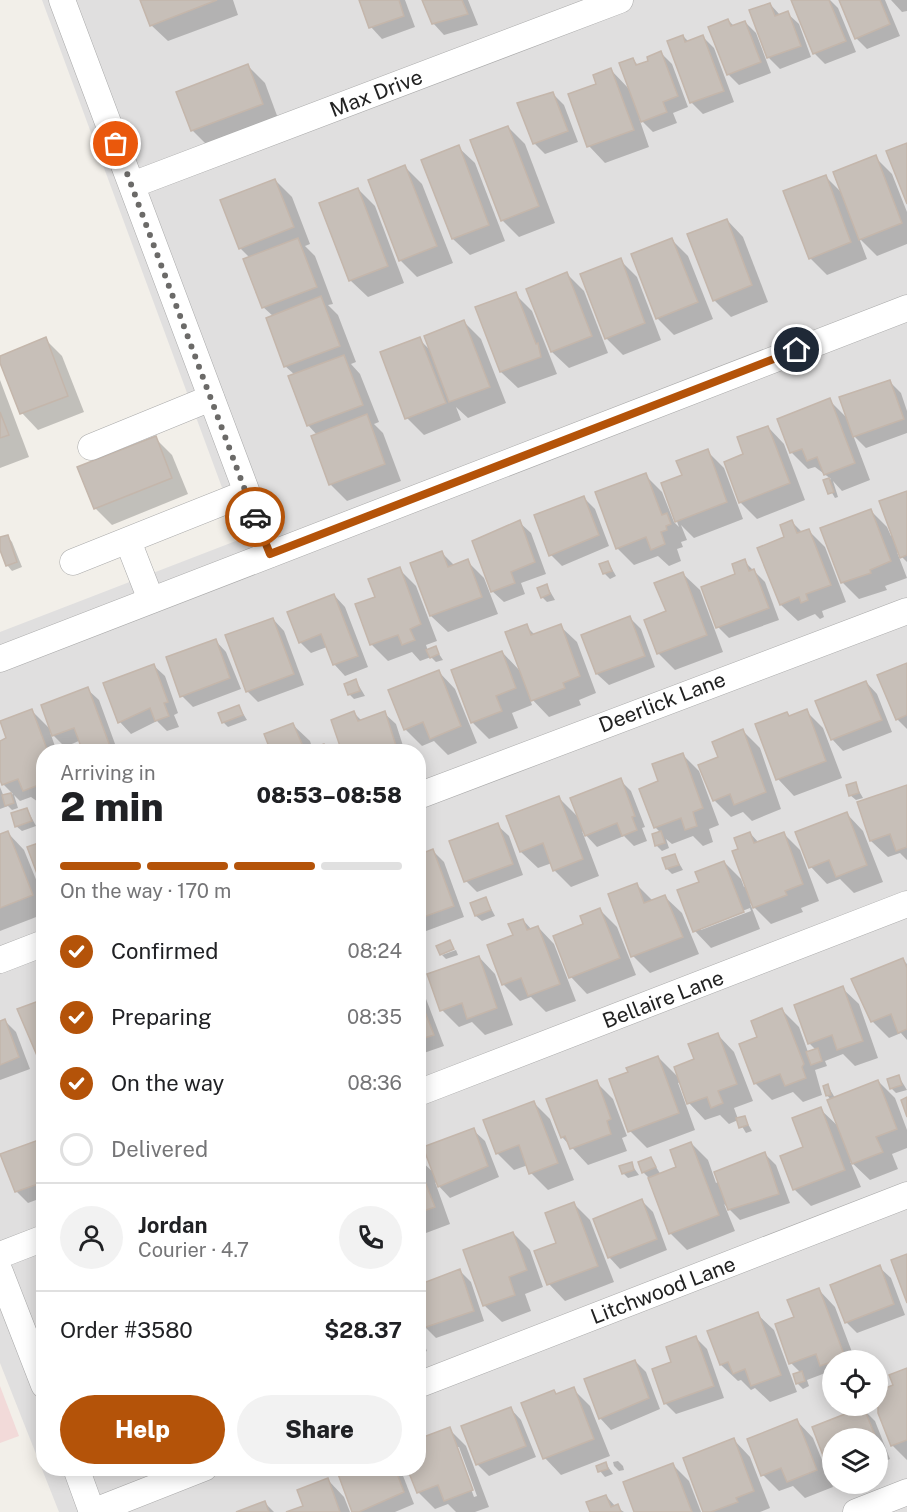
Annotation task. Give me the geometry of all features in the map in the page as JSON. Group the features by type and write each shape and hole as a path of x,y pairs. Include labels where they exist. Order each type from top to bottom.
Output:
{"street":[{"path":"62,0 270,554"},
{"name":"Max Drive","path":"132,185 620,0"},
{"path":"0,659 907,308"},
{"path":"92,447 211,398"},
{"path":"73,561 246,493"},
{"path":"128,541 151,600"},
{"name":"Deerlick Lane","path":"426,793 907,611"},
{"name":"Bellaire Lane","path":"426,1090 907,904"},
{"path":"0,960 36,946"},
{"name":"Litchwood Lane","path":"426,1382 907,1195"},
{"path":"0,1255 36,1241"},
{"path":"0,1272 36,1364"},
{"path":"79,1476 92,1512 184,1476"},
{"path":"856,1512 907,1492"}],"shaded area":[{"path":"42,0 907,0 907,1512 59,1512 45,1476 426,1476 426,744 36,744 36,1454 0,1363 0,632 241,539"},
{"path":"0,1386 19,1436 0,1443"}],"building":[{"path":"140,0 217,0 150,26"},
{"path":"359,0 399,0 404,16 369,28"},
{"path":"422,0 462,0 468,14 432,24"},
{"path":"791,0 829,0 846,41 813,54"},
{"path":"839,0 880,0 890,24 855,39"},
{"path":"770,3 775,16 788,11 801,46 767,58 749,10"},
{"path":"728,19 731,26 745,21 761,62 727,75 708,27"},
{"path":"683,35 685,42 703,35 724,91 690,103 667,41"},
{"path":"661,51 678,96 663,102 667,112 641,122 619,63 633,58 636,65 648,61 647,57"},
{"path":"248,64 263,104 191,131 176,92"},
{"path":"611,68 634,130 587,147 568,94 596,84 593,75"},
{"path":"553,92 568,131 533,144 517,103"},
{"path":"508,126 539,206 501,221 470,140"},
{"path":"907,143 907,204 886,151"},
{"path":"459,145 489,225 452,239 421,160"},
{"path":"876,155 902,223 859,240 833,172"},
{"path":"405,165 437,246 399,261 368,180"},
{"path":"826,175 851,242 809,259 783,191"},
{"path":"275,179 294,227 239,249 220,200"},
{"path":"358,188 388,266 349,281 319,203"},
{"path":"727,219 752,285 713,301 687,234"},
{"path":"298,238 317,287 262,308 243,259"},
{"path":"672,238 698,302 656,319 631,254"},
{"path":"621,258 645,323 605,339 580,274"},
{"path":"567,272 592,336 551,352 526,289"},
{"path":"516,292 536,344 538,343 541,357 500,372 475,307"},
{"path":"321,296 340,346 284,367 266,318"},
{"path":"464,320 490,387 449,402 424,336"},
{"path":"46,337 68,396 20,414 0,363 0,356"},
{"path":"420,337 446,403 405,419 380,352"},
{"path":"344,355 363,405 307,426 288,376"},
{"path":"890,380 904,419 853,437 839,397"},
{"path":"830,398 855,463 824,475 817,457 807,461 802,449 790,453 777,419"},
{"path":"0,412 9,435 0,438"},
{"path":"367,414 385,464 329,485 311,436"},
{"path":"768,426 790,483 739,503 724,462 743,454 737,437"},
{"path":"156,436 172,478 94,509 77,467"},
{"path":"708,449 727,502 675,522 661,483 682,475 676,461"},
{"path":"646,473 662,515 667,513 671,524 666,526 667,530 661,532 665,544 651,550 646,537 616,549 595,492"},
{"path":"829,478 834,492 828,494 823,480"},
{"path":"907,491 907,555 900,558 879,501"},
{"path":"584,496 599,535 549,556 534,515"},
{"path":"871,509 891,561 870,570 871,573 841,583 820,528"},
{"path":"520,520 535,562 511,572 515,583 491,592 472,541"},
{"path":"792,520 797,533 809,529 831,585 806,594 808,600 801,603 799,597 780,605 757,548 784,537 780,525"},
{"path":"8,535 17,562 6,566 0,550 0,537"},
{"path":"442,551 448,567 468,559 482,597 430,616 410,563"},
{"path":"745,559 749,571 754,569 769,608 716,628 701,587 735,574 732,564"},
{"path":"608,561 612,571 603,574 599,564"},
{"path":"400,567 421,624 410,629 415,640 402,645 398,635 370,645 355,604 375,597 368,579"},
{"path":"683,572 707,635 657,654 644,620 666,611 654,583"},
{"path":"547,584 550,594 541,598 537,588"},
{"path":"334,594 358,656 333,665 321,634 299,643 287,612"},
{"path":"630,616 645,656 596,674 581,635"},
{"path":"273,618 294,674 246,692 225,635"},
{"path":"527,624 531,635 561,624 580,676 563,683 565,688 531,701 505,632"},
{"path":"216,639 230,678 180,697 166,657"},
{"path":"436,646 439,654 430,658 426,650"},
{"path":"502,651 516,688 496,696 502,711 471,723 451,670"},
{"path":"907,663 907,715 896,720 877,675"},
{"path":"154,664 168,702 164,703 169,716 155,721 150,708 118,723 103,683"},
{"path":"439,670 461,726 430,739 423,722 404,730 388,690"},
{"path":"356,679 360,691 348,695 344,684"},
{"path":"866,681 882,720 831,740 815,701"},
{"path":"88,687 109,744 80,744 74,728 52,736 41,705"},
{"path":"239,705 243,715 222,723 218,713"},
{"path":"32,709 45,744 36,744 36,786 23,791 18,779 2,785 0,741 6,738 0,721"},
{"path":"807,709 826,761 776,780 755,724 787,712 789,716"},
{"path":"354,711 358,721 385,711 395,744 339,744 331,720"},
{"path":"293,723 302,744 268,744 264,734"},
{"path":"743,729 766,792 734,805 730,794 713,801 698,765 718,757 712,742"},
{"path":"683,753 703,808 693,812 697,826 685,830 681,818 654,828 639,789 658,781 652,764"},
{"path":"621,778 635,816 632,817 637,830 622,836 617,823 585,836 570,798"},
{"path":"856,782 859,793 849,796 846,785"},
{"path":"907,785 907,847 896,851 890,834 870,841 857,802"},
{"path":"11,793 14,803 5,806 2,795"},
{"path":"559,796 583,859 553,871 543,843 520,852 506,816"},
{"path":"27,808 32,821 15,827 11,813"},
{"path":"847,812 867,865 836,877 829,860 809,868 795,832"},
{"path":"498,823 513,864 464,882 449,841"},
{"path":"8,831 33,895 0,908 0,834"},
{"path":"661,831 665,843 655,846 652,834"},
{"path":"750,832 754,843 784,832 803,884 785,891 787,895 753,908 732,851 738,849 734,838"},
{"path":"36,844 36,871 27,847"},
{"path":"433,849 454,906 426,916 426,852"},
{"path":"675,854 679,865 666,869 662,858"},
{"path":"724,861 744,912 693,932 677,890 699,882 695,872"},
{"path":"637,883 644,903 665,895 683,937 631,957 608,894"},
{"path":"486,897 491,910 475,916 470,903"},
{"path":"600,908 620,958 569,978 553,936 583,924 580,916"},
{"path":"523,919 527,930 538,926 560,984 528,996 521,978 502,985 487,945 513,935 508,924"},
{"path":"450,940 454,949 440,955 436,946"},
{"path":"479,956 497,1008 467,1019 462,1003 440,1011 427,974"},
{"path":"903,958 907,968 907,1029 898,1033 891,1014 871,1022 851,979"},
{"path":"843,986 863,1041 837,1050 832,1035 808,1044 794,1005"},
{"path":"36,1002 36,1053 17,1009"},
{"path":"782,1008 804,1064 802,1067 806,1078 785,1086 780,1074 754,1084 739,1044 757,1037 751,1021"},
{"path":"426,1014 434,1035 426,1038"},
{"path":"5,1019 19,1057 0,1065 0,1021"},
{"path":"718,1033 737,1084 718,1091 723,1103 711,1108 707,1097 687,1104 674,1067 694,1059 688,1044"},
{"path":"818,1048 822,1061 811,1065 806,1052"},
{"path":"658,1056 679,1113 628,1132 609,1079 628,1072 626,1068"},
{"path":"899,1075 902,1085 890,1089 887,1079"},
{"path":"597,1080 611,1119 607,1121 611,1134 570,1149 565,1136 561,1138 546,1099"},
{"path":"878,1080 897,1129 876,1137 883,1152 852,1164 827,1100"},
{"path":"828,1084 831,1095 826,1096 823,1086"},
{"path":"907,1097 907,1117 901,1100"},
{"path":"534,1101 558,1163 529,1174 519,1145 496,1154 483,1120"},
{"path":"821,1107 845,1170 793,1190 780,1156 803,1147 792,1118"},
{"path":"745,1116 748,1125 739,1128 736,1118"},
{"path":"474,1128 488,1166 438,1187 426,1155 426,1146"},
{"path":"36,1141 36,1185 15,1192 0,1154"},
{"path":"691,1142 719,1215 669,1234 648,1178 676,1167 670,1150"},
{"path":"765,1152 779,1194 728,1210 714,1172"},
{"path":"651,1157 656,1167 642,1173 638,1162"},
{"path":"632,1162 634,1170 622,1174 619,1166"},
{"path":"426,1184 435,1207 426,1210"},
{"path":"642,1199 657,1239 608,1258 593,1219"},
{"path":"574,1202 598,1266 547,1285 534,1251 556,1243 545,1213"},
{"path":"513,1232 527,1270 509,1277 515,1295 483,1306 463,1250"},
{"path":"907,1254 907,1303 891,1260"},
{"path":"880,1265 894,1304 845,1323 830,1285"},
{"path":"460,1269 474,1311 426,1327 426,1282"},
{"path":"819,1288 842,1350 822,1350 822,1365 820,1366 816,1354 789,1364 775,1324 794,1317 787,1300"},
{"path":"758,1312 781,1375 751,1386 745,1369 733,1374 728,1362 720,1365 707,1331"},
{"path":"696,1336 714,1386 664,1404 652,1369 671,1362 666,1347"},
{"path":"635,1360 649,1398 599,1419 584,1379"},
{"path":"907,1368 907,1440 891,1446 888,1428 884,1428 879,1416 888,1416 888,1387 893,1385 889,1375"},
{"path":"802,1371 805,1381 796,1384 793,1374"},
{"path":"574,1387 594,1439 543,1459 521,1403 554,1390 556,1394"},
{"path":"511,1407 526,1446 476,1465 461,1426"},
{"path":"840,1416 867,1416 872,1428 822,1428 822,1453 812,1427"},
{"path":"797,1419 817,1470 787,1482 781,1468 761,1476 747,1439"},
{"path":"450,1427 473,1490 444,1501 438,1485 417,1493 410,1476 426,1476 426,1436"},
{"path":"734,1438 754,1491 736,1498 738,1502 711,1512 703,1512 683,1458"},
{"path":"606,1462 608,1469 598,1472 596,1466"},
{"path":"673,1463 692,1512 634,1512 623,1482"},
{"path":"339,1476 398,1476 404,1492 359,1512 352,1512"},
{"path":"328,1478 340,1512 286,1512 303,1506 297,1490"},
{"path":"606,1495 611,1507 618,1504 621,1512 590,1512 586,1502"},
{"path":"265,1501 269,1512 236,1512"}],"way so far":[{"path":"116,144 255,517"}],"route":[{"path":"255,517 270,554 797,350"}]}
